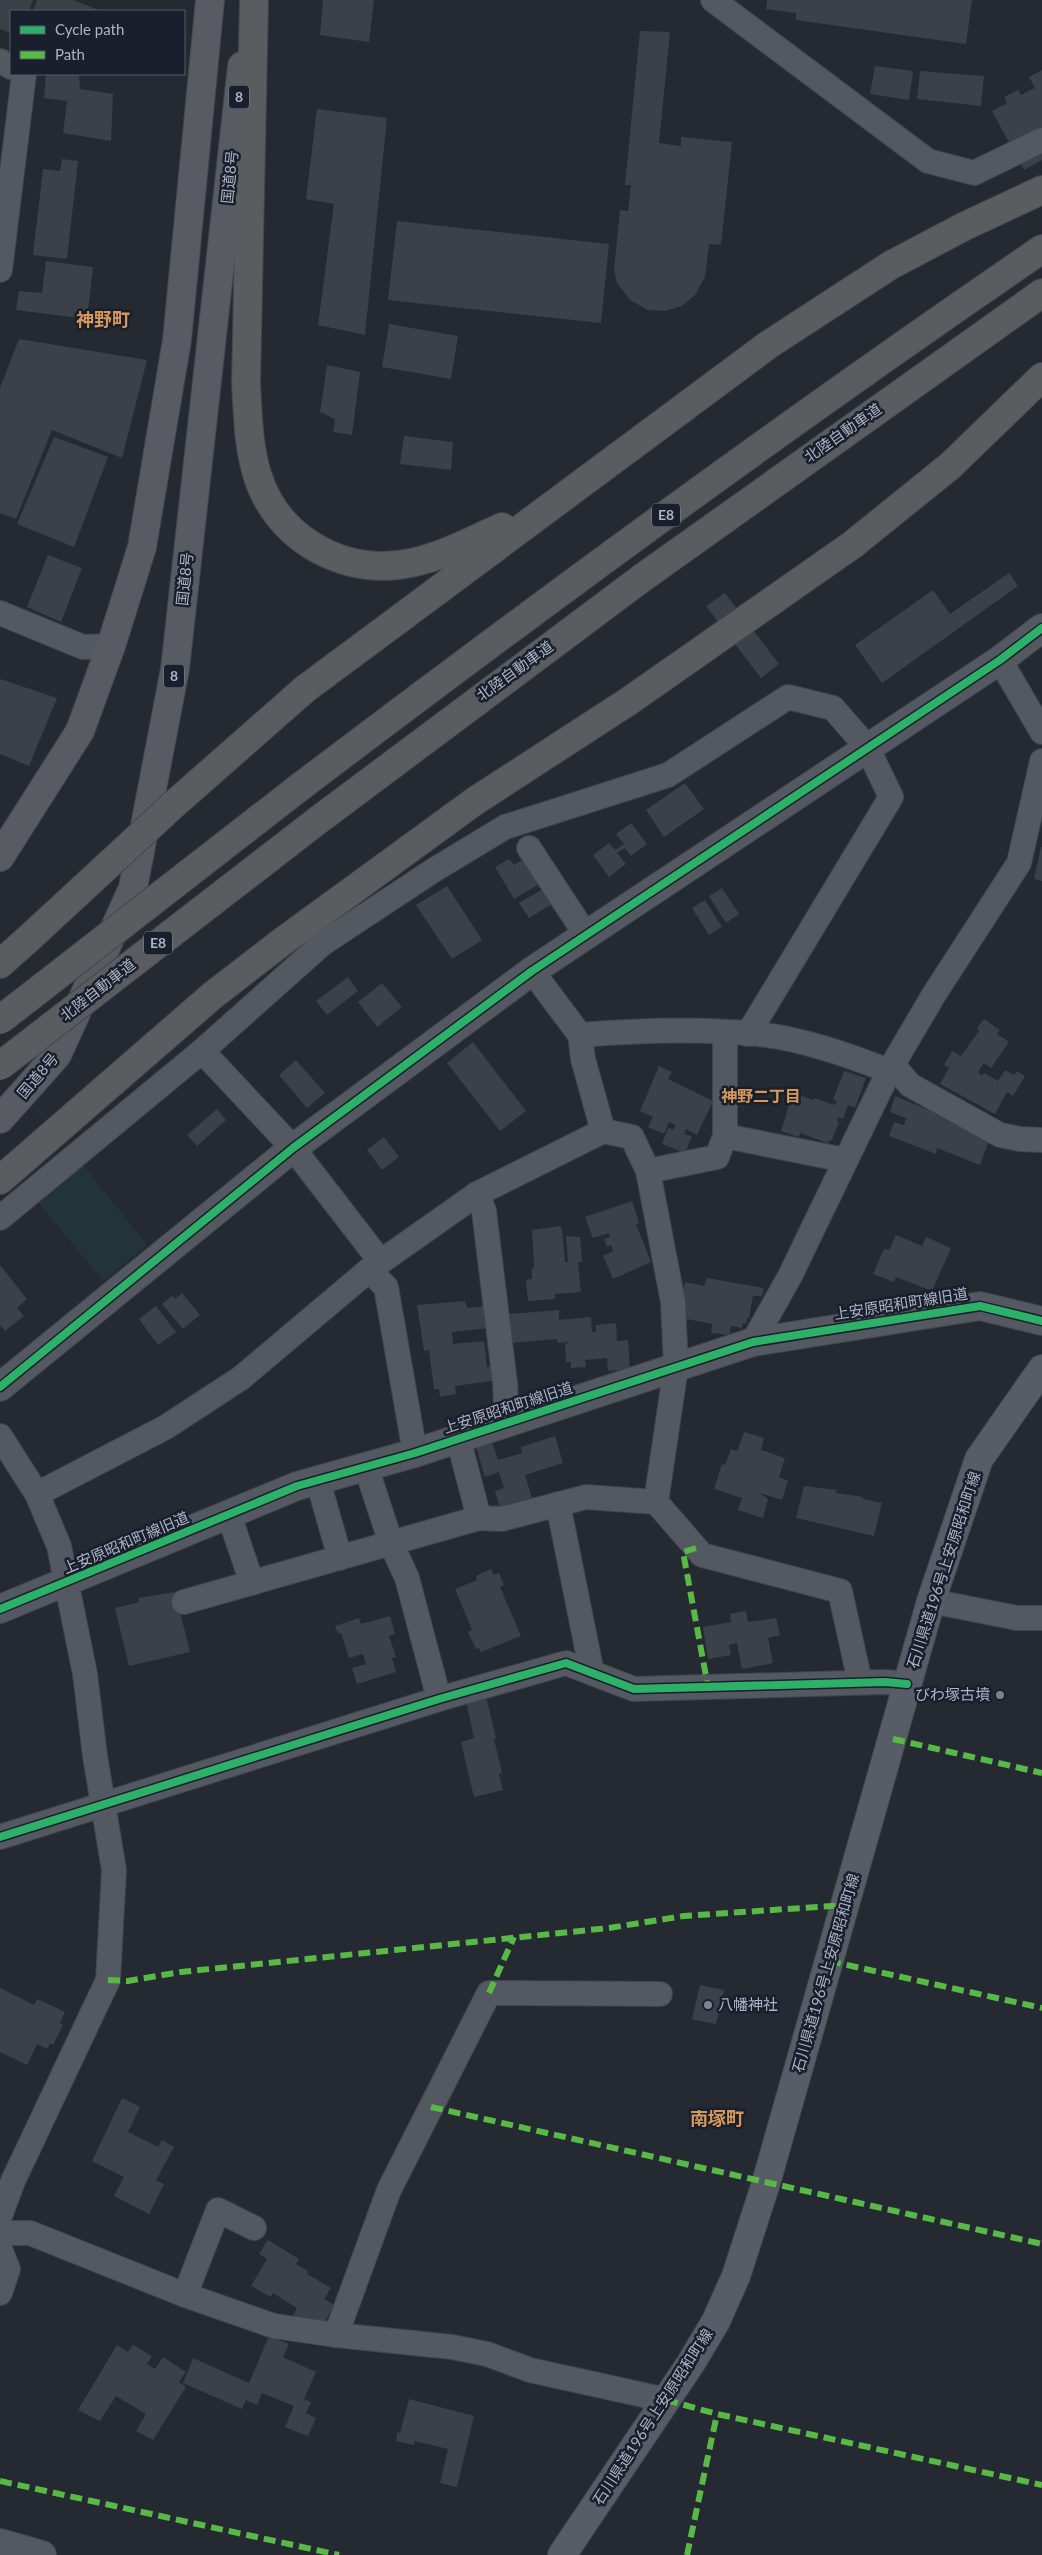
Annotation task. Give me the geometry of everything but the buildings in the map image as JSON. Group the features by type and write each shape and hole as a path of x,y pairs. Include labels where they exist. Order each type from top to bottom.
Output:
{"highway":[{"path":"0,857 80,731 111,646 142,547 177,340 210,0"},
{"name":"国道8号","path":"0,1119 57,1055 133,888 175,669 250,0"},
{"path":"254,0 246,384 249,434 257,475 269,502 288,527 312,547 337,559 367,566 399,565 435,556 551,504"},
{"path":"0,964 172,806 304,689 551,504 609,465 768,345 891,265 965,226 1042,190"},
{"name":"E8","path":"0,1020 456,668 827,398 1042,249"},
{"name":"北陸自動車道","path":"0,1066 317,821 642,578 1042,293"},
{"path":"0,1180 213,995 291,935 475,801 629,702 852,545 950,466 1042,378"},
{"path":"0,959 26,940"}],"main road":[{"name":"石川県道196号上安原昭和町線","path":"562,2555 666,2400 716,2321 736,2276 766,2183 931,1601 979,1459 1042,1369"}],"street":[{"path":"713,0 928,161 974,173 1042,140"},
{"path":"0,270 24,75"},
{"path":"0,613 83,647 111,646"},
{"path":"0,1387 293,1148 532,971 1000,660 1042,628"},
{"path":"1000,660 1042,732"},
{"path":"0,1218 202,1051 322,944 434,870 505,827 668,775 788,697 833,708 867,748 891,797 736,1033 725,1136 717,1157 648,1171"},
{"path":"753,1342 790,1276 891,1068 933,996 1019,863 1042,761"},
{"path":"530,848 586,935"},
{"path":"532,971 580,1036 583,1059 603,1130"},
{"path":"580,1036 629,1031 736,1033 839,1052 891,1068 910,1085 1000,1134 1020,1139 1042,1140"},
{"path":"202,1051 293,1148 375,1266 386,1288 415,1453"},
{"path":"37,1494 166,1427 241,1378 375,1266 477,1194 603,1130 632,1138 648,1171 673,1302 676,1367 656,1502"},
{"path":"725,1136 845,1160"},
{"path":"477,1194 484,1211 507,1422"},
{"name":"上安原昭和町線旧道","path":"0,1609 297,1486 415,1453 753,1342 980,1306 1042,1321"},
{"path":"0,1436 37,1494 59,1546 68,1582 85,1674 95,1756 105,1804 114,1870 108,1980 14,2181 0,2216"},
{"path":"458,1438 479,1518"},
{"path":"366,1467 391,1543 407,1578 439,1699"},
{"path":"318,1481 340,1558"},
{"path":"184,1602 479,1518 502,1519 586,1497 656,1502 702,1555 840,1591 860,1682"},
{"path":"558,1504 592,1673"},
{"path":"229,1515 252,1583"},
{"path":"931,1601 1017,1618 1042,1618"},
{"path":"0,1837 439,1699 566,1663 634,1689 860,1682 907,1684"},
{"path":"336,2334 388,2190 489,1993 660,1994"},
{"path":"185,2295 218,2210 254,2228"},
{"path":"0,2233 30,2233 185,2295 274,2326 452,2347 487,2354 530,2370 666,2400"},
{"path":"0,2250 8,2269 0,2293"},
{"path":"0,2543 42,2555"}],"shaded area":[{"path":"82,1164 147,1245 103,1281 35,1198"}],"marked path":[{"path":"696,1548 683,1552 708,1687"},
{"path":"893,1739 1042,1773"},
{"path":"108,1980 128,1981 181,1972 609,1928 684,1916 846,1905"},
{"path":"489,1993 514,1937"},
{"path":"829,1961 1042,2008"},
{"path":"431,2107 1042,2244"},
{"path":"666,2400 717,2414 1042,2485"},
{"path":"687,2555 717,2414"},
{"path":"0,2481 339,2555"}],"cycle path":[{"path":"0,1387 293,1148 532,971 1000,660 1042,628"},
{"path":"0,1609 297,1486 415,1453 753,1342 980,1306 1042,1321"},
{"path":"0,1837 439,1699 566,1663 634,1689 885,1682 907,1684"}],"place":[{"name":"びわ塚古墳","path":"1000,1695"},
{"name":"八幡神社","path":"708,2005"}],"district":[{"name":"神野町","path":"103,320"},
{"name":"神野二丁目","path":"761,1096"},
{"name":"南塚町","path":"717,2119"}]}
